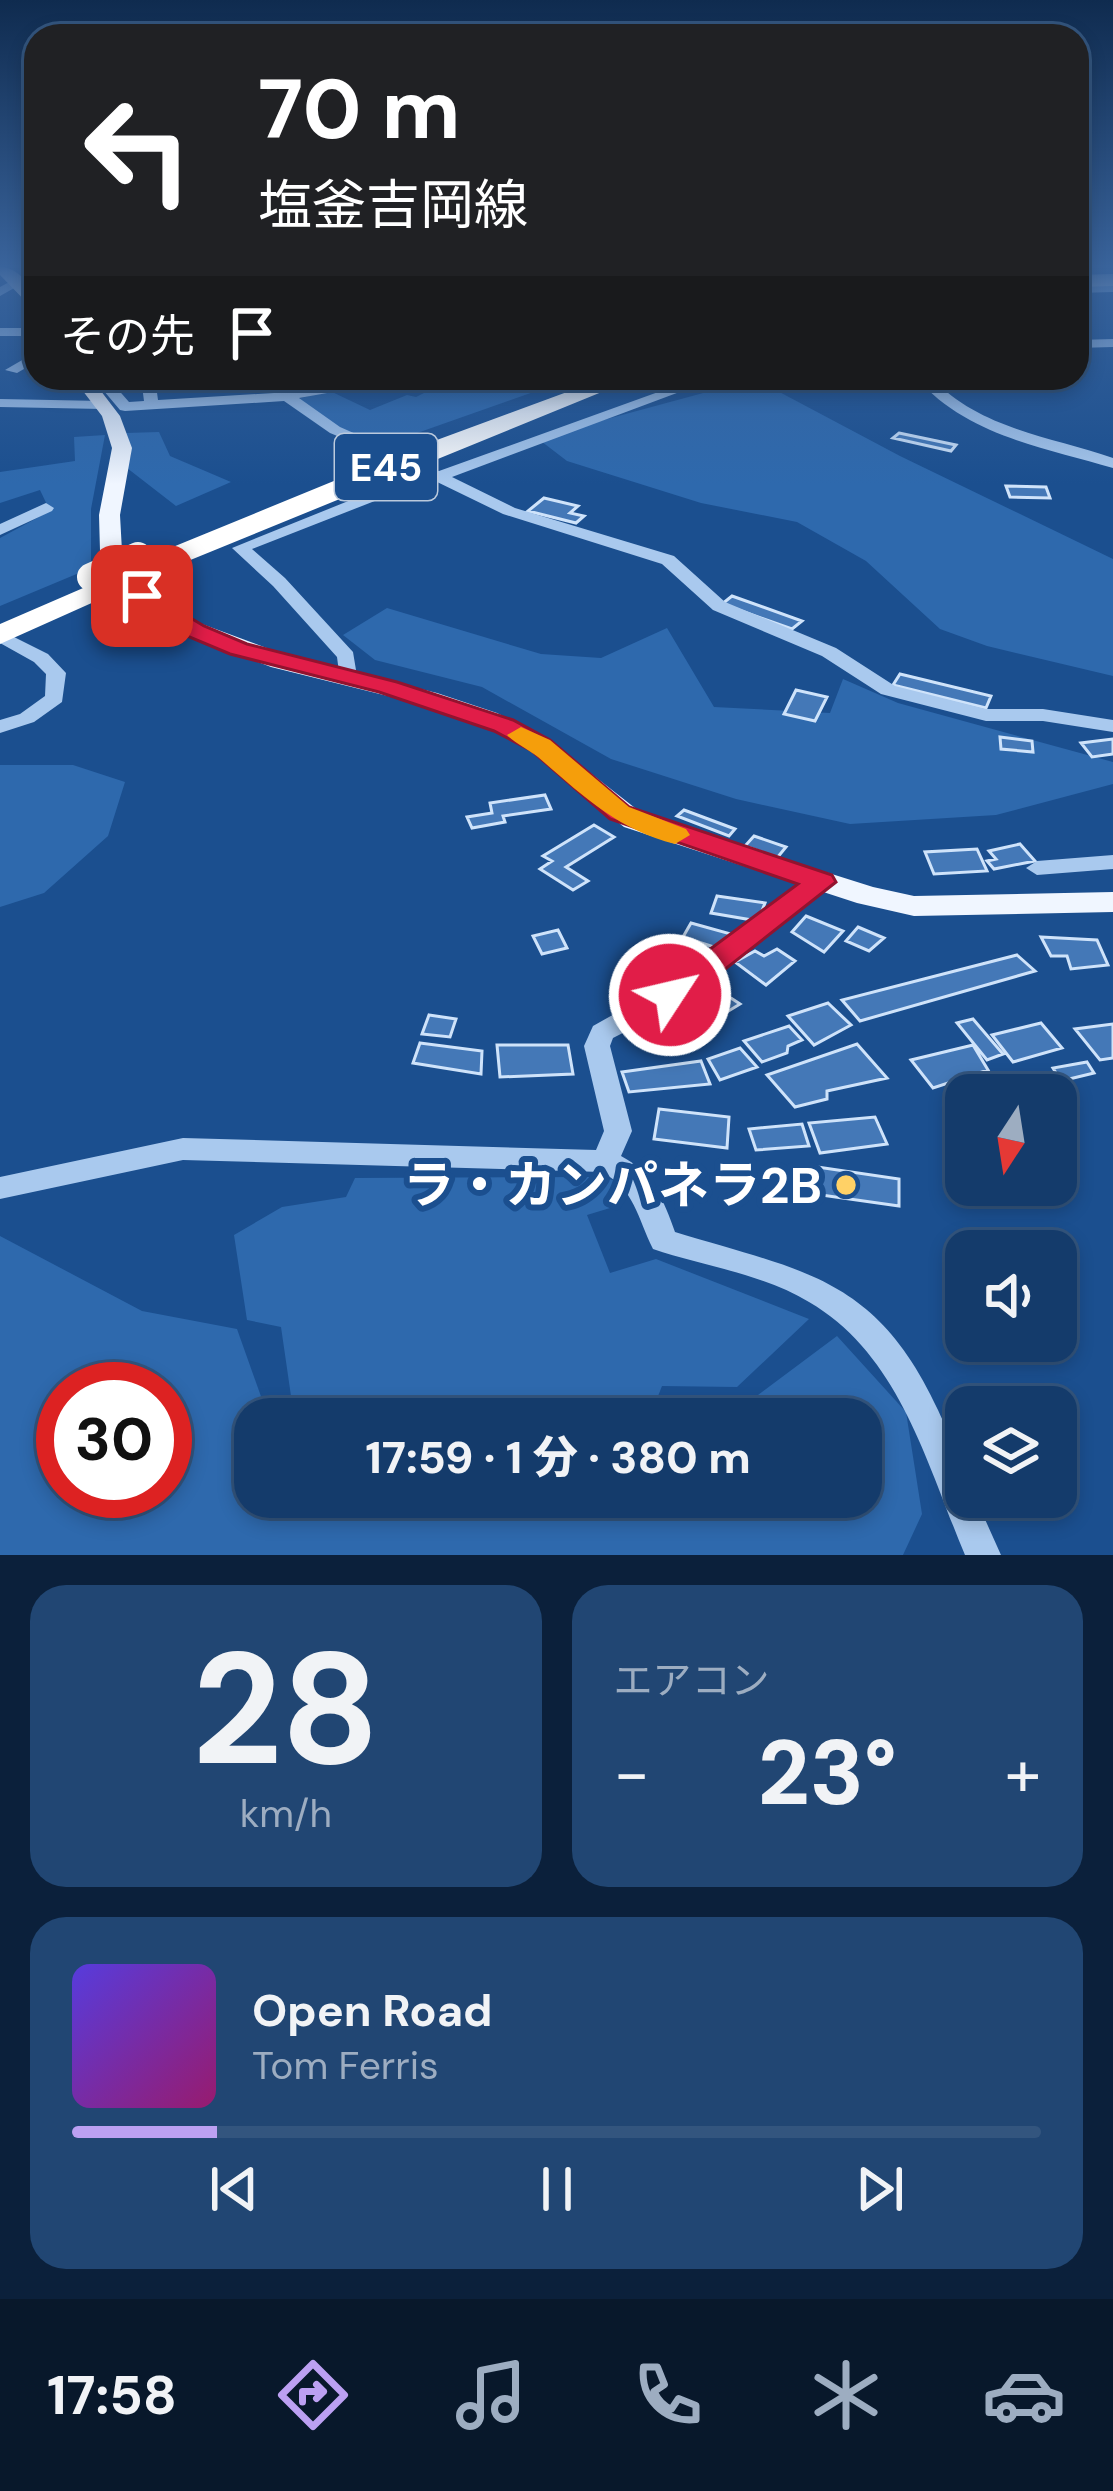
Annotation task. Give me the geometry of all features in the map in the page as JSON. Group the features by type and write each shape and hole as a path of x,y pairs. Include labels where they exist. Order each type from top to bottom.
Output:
{"highway":[{"name":"E45","path":"0,617 97,582 281,495 561,390"},
{"name":"E45","path":"144,561 594,390"},
{"name":"E45","path":"0,636 97,582"}],"main road":[{"path":"91,390 118,431 122,456 106,516 107,547 132,585 168,615 238,649 466,710 541,746 609,806 634,820 821,882 868,896 947,908 1113,902"}],"street":[{"path":"12,370 24,363"},
{"path":"111,390 125,407 282,397 314,390"},
{"path":"150,390 152,405"},
{"path":"274,390 335,430 509,512 668,560 719,606 829,652 888,690 986,715 1043,715 1113,726"},
{"path":"347,676 346,656 279,581 240,548 432,473 675,390"},
{"path":"938,390 968,415 989,424 1113,463"},
{"path":"0,403 58,413 103,405"},
{"path":"0,530 46,508"},
{"path":"0,636 41,658 56,673 55,698 27,718 0,727"},
{"path":"1037,868 1113,862"},
{"path":"605,1161 618,1131 597,1046 602,1032 637,1017 704,973 821,882"},
{"path":"0,1188 183,1149 605,1161 636,1176 663,1240 820,1292 873,1334 926,1415 952,1490 982,1555"}],"shaded area":[{"path":"430,390 539,390 386,444 341,430 297,399 330,391 370,410 407,395 416,397"},
{"path":"714,390 776,390 1113,559 1113,676 987,646 940,629 866,561 797,522 701,503 567,461 537,438"},
{"path":"159,432 170,456 231,482 176,506 127,468 131,455 126,433"},
{"path":"105,435 91,509 91,568 0,606 0,538 50,511 40,490 0,503 0,472 75,461 74,437"},
{"path":"387,608 541,654 601,658 667,628 714,707 830,713 843,679 898,703 1113,762 1113,784 996,815 850,824 736,799 611,759 482,687 375,660 343,635"},
{"path":"0,765 73,765 125,782 108,836 44,893 0,907"},
{"path":"355,1178 613,1180 620,1205 587,1215 610,1273 656,1259 809,1319 737,1387 662,1386 657,1398 292,1398 281,1327 247,1320 234,1235 282,1207 346,1197"},
{"path":"0,1236 142,1311 237,1329 262,1398 234,1398 234,1518 882,1518 882,1398 754,1398 837,1336 906,1412 922,1514 903,1555 0,1555"}],"building":[{"path":"899,433 956,445 951,451 893,438"},
{"path":"1006,486 1046,487 1050,498 1010,497"},
{"path":"544,498 578,506 570,513 584,516 576,523 528,511"},
{"path":"732,596 802,621 792,629 722,604"},
{"path":"900,674 991,696 986,708 893,685"},
{"path":"796,690 827,697 815,721 784,714"},
{"path":"1000,737 1032,741 1033,752 1001,749"},
{"path":"1113,739 1113,754 1092,757 1081,743"},
{"path":"545,795 551,809 503,816 505,822 472,828 467,817 492,813 490,803"},
{"path":"684,810 735,829 729,836 677,816"},
{"path":"594,825 614,837 566,867 588,881 573,890 540,869 552,861 543,856"},
{"path":"754,836 786,847 777,858 745,846"},
{"path":"1020,844 1035,861 994,869 987,861 996,859 989,851"},
{"path":"977,849 987,871 934,874 925,852"},
{"path":"717,896 765,903 758,921 711,913"},
{"path":"806,916 843,931 824,952 792,932"},
{"path":"691,923 731,934 720,949 683,937"},
{"path":"858,927 884,938 869,951 846,941"},
{"path":"558,930 567,948 542,954 533,936"},
{"path":"1041,937 1097,940 1108,965 1071,969 1067,956 1051,956"},
{"path":"777,949 795,961 766,985 735,962 755,951 764,956"},
{"path":"1017,955 1035,971 860,1021 842,1000"},
{"path":"711,985 740,1004 707,1024 680,1003"},
{"path":"828,1003 851,1025 814,1045 788,1016"},
{"path":"686,1011 703,1025 683,1037 665,1024"},
{"path":"429,1015 456,1019 450,1037 422,1034"},
{"path":"973,1019 1003,1054 987,1060 957,1023"},
{"path":"1041,1023 1062,1048 1013,1062 992,1035"},
{"path":"1113,1024 1113,1058 1100,1060 1075,1029"},
{"path":"789,1026 802,1040 788,1046 787,1053 762,1062 744,1041"},
{"path":"420,1043 482,1051 481,1074 413,1063"},
{"path":"857,1044 887,1078 827,1091 827,1099 795,1107 767,1075"},
{"path":"497,1045 568,1045 573,1074 500,1077"},
{"path":"973,1045 988,1070 945,1074 945,1084 933,1088 911,1060"},
{"path":"740,1048 757,1067 720,1080 708,1059"},
{"path":"701,1061 710,1084 629,1092 622,1072"},
{"path":"1087,1062 1094,1073 1077,1077 1057,1074 1053,1068"},
{"path":"659,1109 729,1117 727,1148 654,1139"},
{"path":"875,1117 887,1144 820,1153 809,1123"},
{"path":"802,1124 809,1146 756,1150 749,1129"},
{"name":"ラ・カンパネラ2B","path":"797,1164 899,1179 899,1206 793,1191"}],"slow traffic":[{"path":"521,735 541,746 609,806 675,835"}],"place":[{"name":"ラ・カンパネラ2B","path":"846,1185"}],"route":[{"path":"142,596 195,631 238,649 466,710 541,746 620,813 821,882 670,995"}]}
